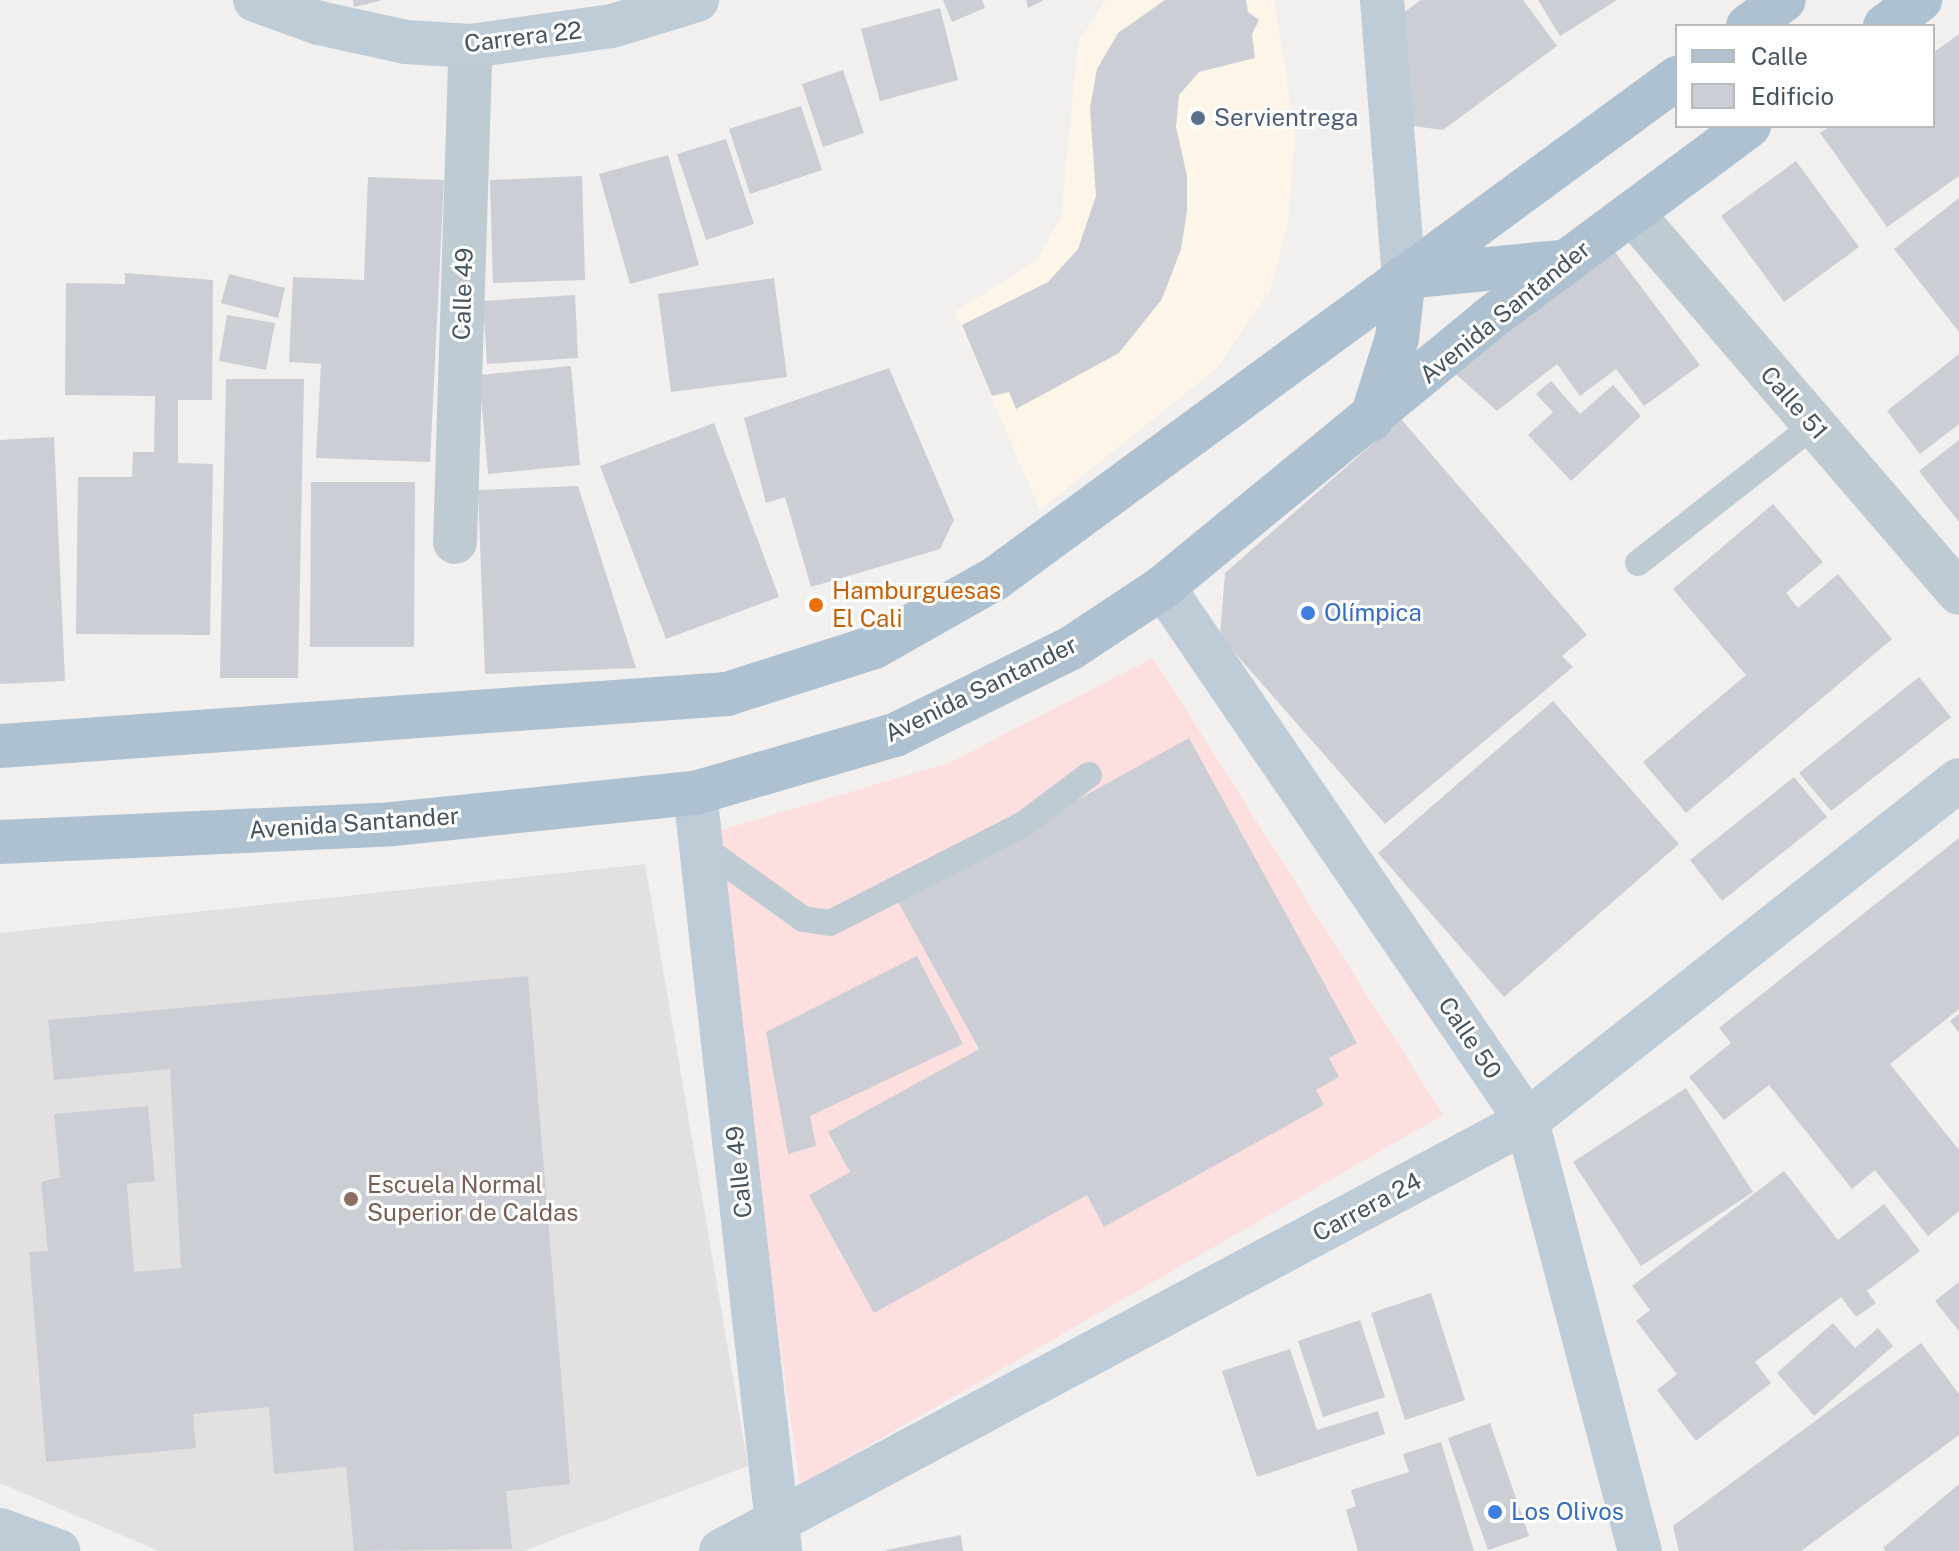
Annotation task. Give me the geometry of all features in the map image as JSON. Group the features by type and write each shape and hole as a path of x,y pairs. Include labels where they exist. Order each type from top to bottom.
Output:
{"main road":[{"name":"Carrera 22","path":"255,0 319,23 406,42 471,46 612,26 691,2"},
{"path":"1371,420 1397,338 1404,277 1382,0"},
{"path":"1751,24 1784,0"},
{"path":"1888,24 1920,0"},
{"path":"0,746 727,694 874,647 996,578 1675,79"},
{"name":"Avenida Santander","path":"0,842 393,824 695,793 895,735 1071,648 1163,587 1565,262 1746,128"},
{"path":"1404,277 1565,262"},
{"name":"Calle 50","path":"1163,587 1527,1121 1640,1551"},
{"name":"Carrera 24","path":"721,1551 779,1538 1527,1121 1959,780"},
{"name":"Calle 49","path":"695,793 704,848 779,1538"},
{"path":"0,1530 58,1551"}],"street":[{"name":"Calle 49","path":"455,542 471,46"},
{"name":"Calle 51","path":"1632,213 1959,593"}],"lane":[{"path":"1638,563 1813,426"},
{"path":"704,848 803,919 830,923 1025,823 1089,775"}],"shaded area":[{"path":"1106,0 1274,0 1295,132 1288,223 1270,291 1217,368 1040,510 955,312 1037,260 1061,217 1078,43"},
{"path":"1153,658 1443,1115 800,1485 708,834 949,763"},
{"name":"Escuela Normal Superior de Caldas","path":"645,864 748,1466 523,1551 159,1551 0,1483 0,933"}],"building":[{"path":"353,0 380,0 380,1 354,7"},
{"path":"943,0 982,0 985,8 952,22"},
{"path":"1026,0 1044,0 1028,8"},
{"path":"1165,0 1246,0 1248,12 1259,20 1252,34 1255,58 1199,72 1179,95 1176,127 1187,176 1187,211 1181,249 1162,299 1119,353 1016,409 1009,392 992,396 962,325 1048,282 1078,249 1096,196 1090,108 1097,69 1118,33"},
{"path":"1421,0 1523,0 1557,46 1443,130 1413,126 1403,13"},
{"path":"1538,0 1617,0 1560,36"},
{"path":"940,8 958,80 880,101 861,29"},
{"path":"1959,34 1959,176 1887,227 1820,133 1827,128 1935,128 1935,52"},
{"path":"843,70 864,133 823,147 802,84"},
{"path":"801,106 822,170 750,194 729,129"},
{"path":"726,139 754,224 706,240 677,154"},
{"path":"668,155 699,265 630,284 599,174"},
{"path":"1796,161 1859,247 1784,302 1721,216"},
{"path":"582,176 585,280 493,283 490,180"},
{"path":"368,177 444,180 430,462 316,458 321,364 289,362 293,277 364,280"},
{"path":"1959,198 1959,332 1894,249"},
{"path":"1611,247 1700,365 1644,406 1616,369 1580,396 1557,364 1497,411 1450,369"},
{"path":"125,273 213,280 212,400 178,400 178,463 213,464 210,635 76,634 78,477 132,477 133,452 154,452 155,396 65,395 66,283 125,284"},
{"path":"229,274 285,288 278,318 221,303"},
{"path":"774,278 787,377 671,392 658,294"},
{"path":"575,295 578,358 487,364 483,301"},
{"path":"227,315 275,323 266,370 219,361"},
{"path":"1959,354 1959,424 1920,454 1887,411"},
{"path":"571,366 580,465 488,474 479,375"},
{"path":"889,368 954,520 940,549 811,587 785,497 766,503 744,418"},
{"path":"226,379 304,379 298,678 220,678"},
{"path":"1551,381 1580,414 1613,385 1641,416 1571,481 1528,435 1553,412 1536,394"},
{"path":"1401,419 1587,635 1562,656 1573,667 1385,824 1220,636 1225,573"},
{"path":"714,423 779,597 666,639 600,466"},
{"path":"54,437 65,681 0,684 0,440"},
{"path":"1959,440 1959,522 1919,471"},
{"path":"311,482 415,482 414,647 310,647"},
{"path":"578,486 636,668 485,674 478,490"},
{"path":"1773,504 1823,562 1786,593 1798,608 1838,574 1892,639 1686,813 1643,762 1746,675 1673,589"},
{"path":"1919,677 1951,717 1831,811 1799,773"},
{"path":"1553,701 1679,844 1504,997 1378,853"},
{"path":"1189,738 1357,1043 1329,1058 1339,1077 1316,1090 1324,1105 1104,1227 1087,1195 874,1313 809,1195 850,1172 828,1132 979,1049 897,900"},
{"path":"1794,777 1827,817 1722,901 1690,860"},
{"path":"1959,838 1959,1009 1890,1064 1959,1150 1959,1211 1928,1236 1875,1170 1852,1189 1769,1085 1724,1120 1689,1077 1731,1043 1719,1028"},
{"path":"917,956 963,1044 810,1116 816,1146 788,1154 766,1032"},
{"path":"528,976 570,1484 506,1491 512,1549 354,1551 346,1467 274,1474 269,1407 193,1414 196,1448 46,1462 29,1252 48,1251 41,1182 60,1177 54,1114 148,1106 155,1181 127,1184 134,1272 181,1268 170,1069 54,1080 48,1020"},
{"path":"1959,1014 1959,1033 1950,1021"},
{"path":"1686,1088 1753,1192 1641,1266 1573,1162"},
{"path":"1784,1171 1838,1240 1884,1204 1920,1251 1867,1291 1876,1303 1856,1317 1841,1297 1755,1362 1771,1383 1696,1441 1657,1390 1677,1374 1636,1321 1650,1310 1632,1286"},
{"path":"1959,1282 1959,1331 1935,1301"},
{"path":"1431,1293 1465,1400 1405,1420 1371,1313"},
{"path":"1360,1320 1385,1397 1323,1417 1298,1341"},
{"path":"1833,1323 1855,1348 1878,1328 1893,1346 1814,1416 1777,1373"},
{"path":"1921,1343 1959,1394 1959,1435 1801,1551 1679,1551 1673,1526"},
{"path":"1290,1349 1317,1430 1378,1411 1385,1434 1257,1477 1222,1371"},
{"path":"1490,1423 1529,1536 1488,1550 1448,1438"},
{"path":"1441,1442 1474,1551 1358,1551 1346,1510 1356,1506 1351,1490 1409,1472 1403,1454"},
{"path":"1959,1484 1959,1551 1886,1551 1883,1548"},
{"path":"961,1535 963,1551 886,1551 886,1550"}],"place":[{"name":"Servientrega","path":"1198,118"},
{"name":"Hamburguesas El Cali","path":"816,605"},
{"name":"Olímpica","path":"1308,613"},
{"name":"Escuela Normal Superior de Caldas","path":"351,1199"},
{"name":"Los Olivos","path":"1495,1512"}]}
